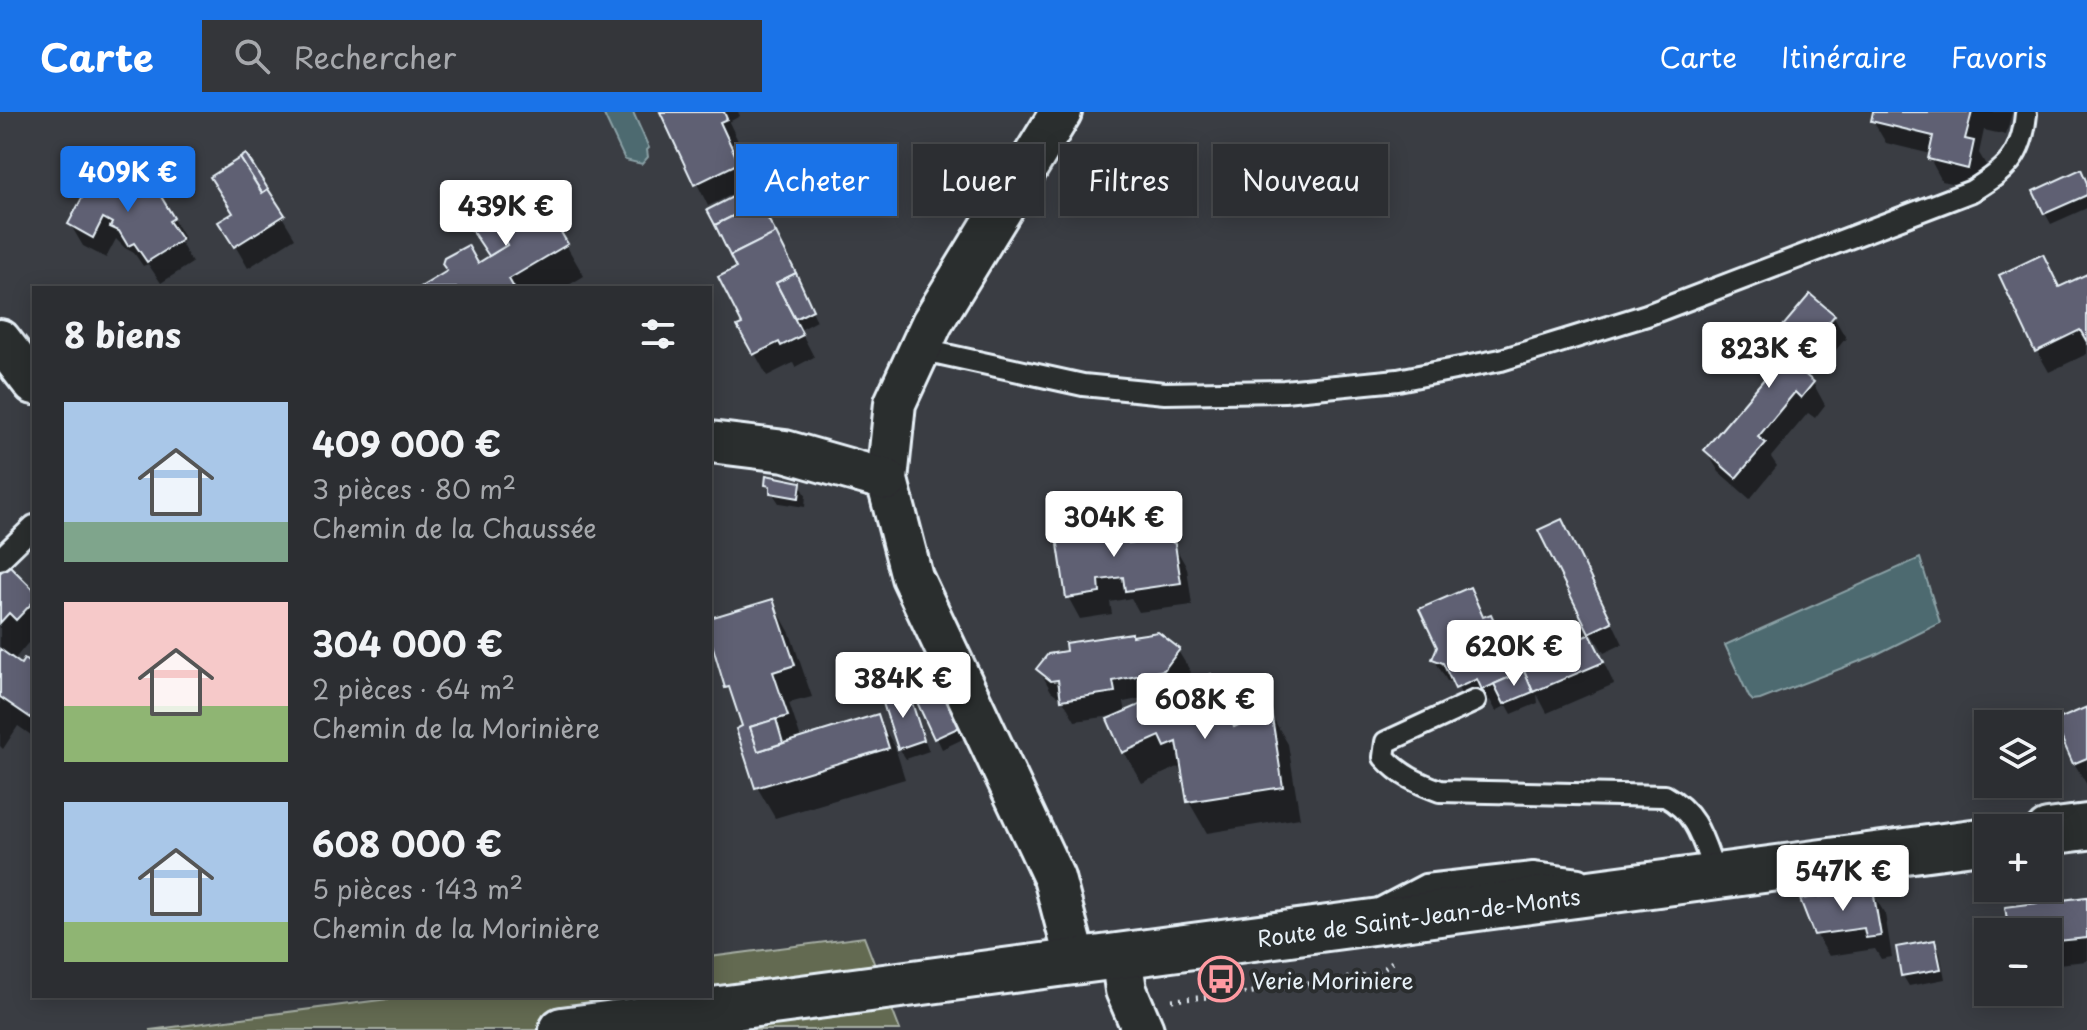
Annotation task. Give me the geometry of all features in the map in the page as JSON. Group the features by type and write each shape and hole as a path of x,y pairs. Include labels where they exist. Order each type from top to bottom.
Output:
{"main road":[{"path":"2062,830 2087,827"},
{"name":"Route de Saint-Jean-de-Monts","path":"562,1030 1974,842"}],"street":[{"path":"1061,112 919,349 895,403 887,480 912,577 1054,878 1076,961"},
{"path":"0,340 32,381"},
{"path":"712,442 785,451 887,480"},
{"path":"1121,955 1126,990 1143,1030"}],"lane":[{"path":"919,349 1083,385 1165,393 1284,391 1398,380 1501,360 1647,315 1972,191 2000,174 2016,154 2024,137 2026,114"},
{"path":"0,559 32,528"},
{"path":"1475,701 1386,742 1384,757 1396,770 1440,791 1665,796 1694,819 1716,876"}],"green space":[{"path":"864,937 900,1030 150,1030 396,998 712,998 712,957"}],"water":[{"path":"633,112 649,148 648,157 642,164 625,160 604,115"},
{"path":"1920,558 1940,623 1873,656 1760,700 1753,701 1749,697 1725,645"}],"building":[{"path":"660,112 724,112 727,119 720,122 736,157 736,164 694,185"},
{"path":"1873,112 1972,112 1965,139 1974,141 1968,169 1928,159 1933,136 1871,121"},
{"path":"246,154 268,189 262,193 240,158"},
{"path":"240,158 262,193 268,189 285,215 234,247 218,222 233,213 210,177"},
{"path":"112,166 157,190 174,218 169,221 182,240 147,262 134,243 128,246 119,231 110,227 112,223 103,218 93,238 68,224 90,183 101,188"},
{"path":"2081,169 2087,183 2087,195 2044,214 2033,191"},
{"path":"535,189 568,244 509,279 513,286 422,286 447,271 442,264 444,258 468,245 478,263 507,245 490,217"},
{"path":"736,195 736,214 715,225 707,210"},
{"path":"736,214 766,216 776,233 730,256 715,225"},
{"path":"490,217 507,245 489,256 471,229"},
{"path":"776,233 796,273 776,283 803,335 781,346 779,342 753,355 737,326 742,324 718,277 736,268 730,256"},
{"path":"2043,254 2059,287 2087,274 2087,342 2080,330 2035,352 1999,275"},
{"path":"796,273 813,310 795,319 776,283"},
{"path":"1810,294 1835,315 1807,348 1794,338 1780,354 1814,382 1801,398 1795,392 1758,437 1766,443 1736,478 1704,450 1770,372 1755,359"},
{"path":"766,475 801,482 799,498 770,493 770,486 765,485"},
{"path":"1562,519 1612,622 1589,633 1538,530"},
{"path":"1126,520 1129,543 1163,537 1175,544 1181,583 1125,591 1123,577 1099,580 1100,593 1066,598 1056,531"},
{"path":"8,564 32,588 32,603 16,620 9,613 0,623 0,573"},
{"path":"1470,587 1483,617 1491,614 1518,673 1482,690 1477,679 1455,689 1443,663 1432,659 1437,647 1419,609"},
{"path":"773,599 795,665 773,672 788,716 750,727 758,751 878,714 889,748 755,788 736,729 742,726 729,687 725,688 712,644 712,617"},
{"path":"1158,632 1180,649 1164,670 1113,681 1115,692 1061,700 1058,680 1051,681 1036,669 1048,654 1066,651 1065,643"},
{"path":"1590,634 1604,662 1533,692 1521,665"},
{"path":"0,649 21,664 24,659 32,665 32,719 0,697"},
{"path":"1524,671 1533,692 1504,704 1494,684"},
{"path":"1211,674 1234,727 1271,711 1283,787 1187,802 1177,742 1165,747 1160,736 1122,753 1107,719"},
{"path":"936,676 960,727 934,739 911,689"},
{"path":"908,690 924,740 898,749 882,700"},
{"path":"2087,707 2087,758 2073,764 2062,739 2062,718"},
{"path":"776,719 783,743 758,751 750,727"},
{"path":"1873,890 1881,936 1866,938 1864,928 1814,935 1800,899"},
{"path":"2087,897 2087,938 2062,941 2062,918 2007,918 2005,907"},
{"path":"1935,940 1941,969 1901,976 1896,947"}],"place":[{"name":"Verie Moriniere","path":"1221,979"}]}
